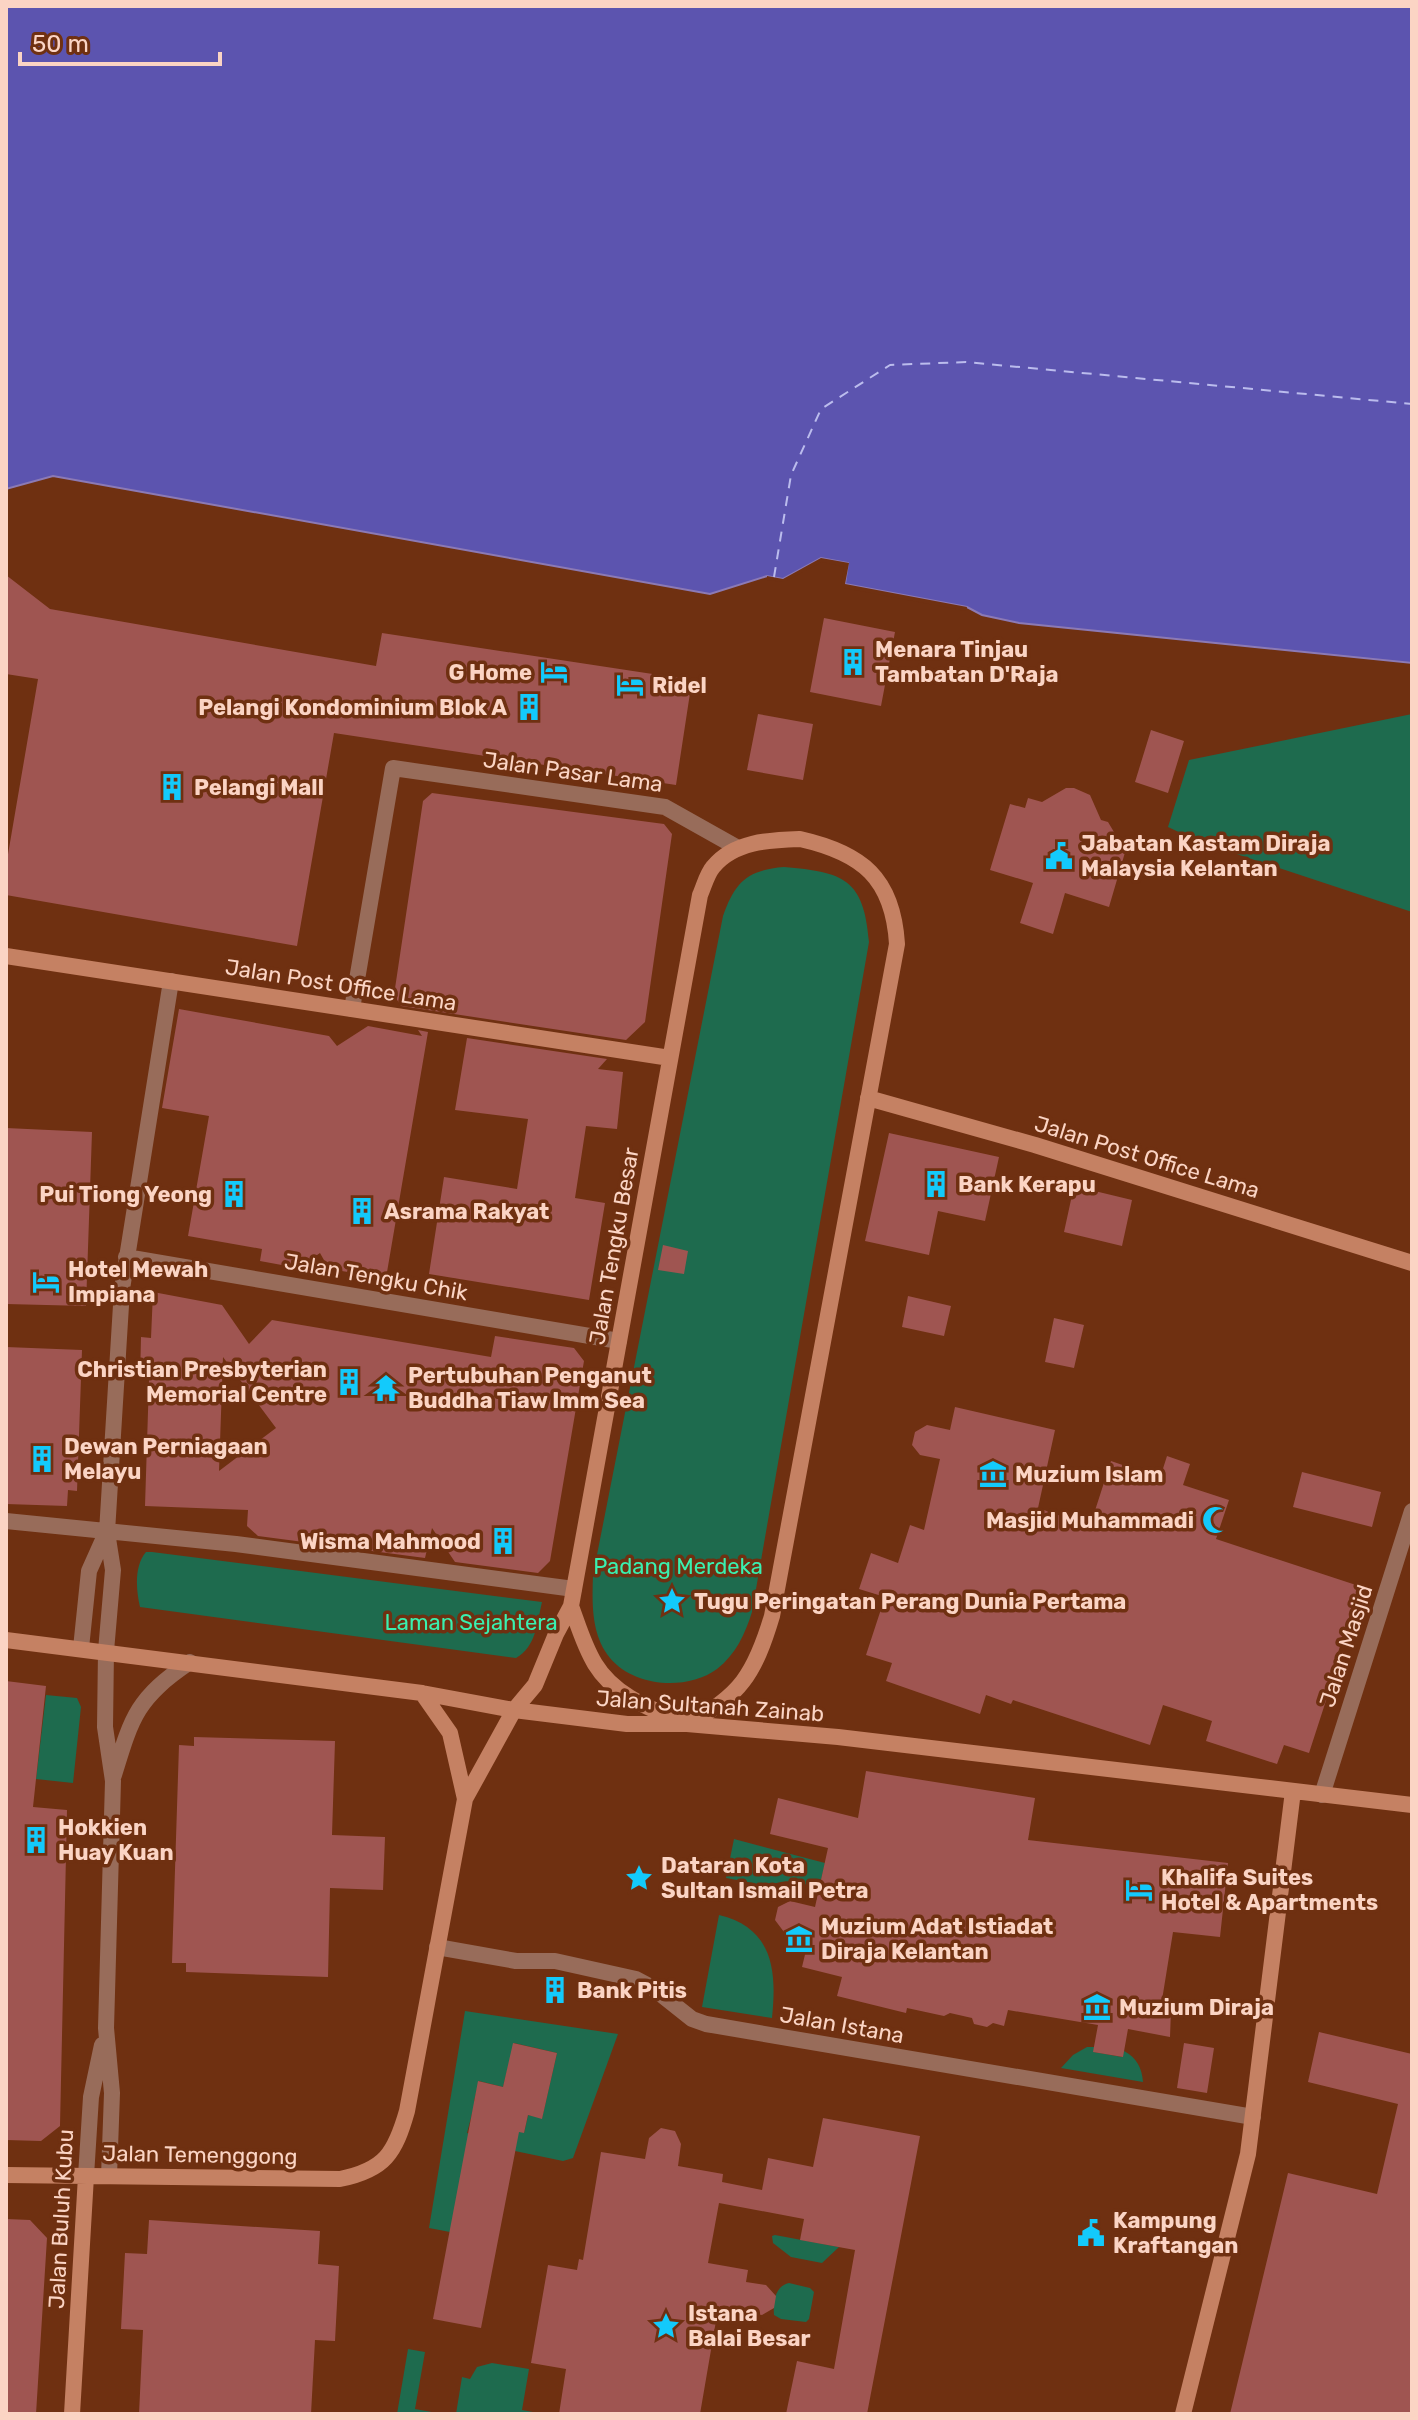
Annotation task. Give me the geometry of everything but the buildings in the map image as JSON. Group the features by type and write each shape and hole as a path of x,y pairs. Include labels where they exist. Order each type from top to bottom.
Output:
{"main road":[{"path":"572,1598 593,1662 606,1679 625,1696 687,1724 717,1708 739,1688 763,1646 772,1616 897,944 895,918 886,891 870,871 850,856 823,844 800,839 770,840 738,848"},
{"name":"Jalan Tengku Besar","path":"465,1799 514,1710 535,1685 572,1598 700,895 714,867 738,848"},
{"name":"Jalan Post Office Lama","path":"6,956 670,1058"},
{"name":"Jalan Post Office Lama","path":"868,1098 1035,1145 1412,1263"},
{"name":"Jalan Sultanah Zainab","path":"6,1640 422,1693 514,1710 627,1724 687,1724 838,1737 1412,1805"},
{"path":"422,1693 450,1733 465,1799 437,1947"},
{"path":"1183,2414 1244,2176 1293,1791"},
{"name":"Jalan Temenggong","path":"6,2175 340,2179 365,2174 387,2158 399,2138 407,2111 437,1947"},
{"name":"Jalan Buluh Kubu","path":"72,2414 86,2176"}],"street":[{"name":"Jalan Pasar Lama","path":"352,1009 393,768 665,807 738,848"},
{"path":"106,1651 113,1570 107,1532 122,1289 171,981"},
{"name":"Jalan Tengku Chik","path":"126,1257 619,1341"},
{"name":"Jalan Masjid","path":"1322,1795 1412,1511"},
{"path":"6,1521 236,1544 572,1598"},
{"path":"81,1648 89,1571 107,1532"},
{"name":"Jalan Buluh Kubu","path":"106,1651 105,1727 113,1781 106,2028 112,2093 109,2176"},
{"name":"Jalan Buluh Kubu","path":"113,1781 130,1724 139,1706 163,1680 190,1662"},
{"name":"Jalan Istana","path":"437,1947 516,1961 555,1961 636,1979 692,2019 706,2024 1253,2117"},
{"name":"Jalan Buluh Kubu","path":"86,2176 91,2097 106,2028"}],"green space":[{"path":"1412,714 1412,912 1200,842 1168,827 1189,760"},
{"name":"Padang Merdeka","path":"784,867 822,872 847,883 862,904 869,942 752,1612 739,1643 717,1669 691,1681 661,1683 620,1668 604,1649 594,1618 593,1575 723,916 732,894 744,880 761,871"},
{"name":"Laman Sejahtera","path":"146,1552 542,1602 532,1641 516,1658 140,1607 138,1571"},
{"path":"46,1695 77,1698 81,1707 73,1783 36,1779"},
{"path":"734,1839 825,1863 819,1889 785,1881 751,1891 753,1883 726,1878"},
{"path":"719,1915 751,1930 768,1953 773,1983 772,2018 702,2007"},
{"path":"465,2011 618,2034 573,2158 563,2161 515,2151 450,2232 429,2228","holes":["514,2043 557,2053 542,2118 528,2115 524,2133 511,2110 474,2101 479,2081 503,2087","474,2106 492,2139 467,2133"]},
{"path":"1087,2047 1094,2047 1094,2052 1122,2057 1124,2051 1129,2054 1138,2064 1143,2082 1061,2068 1073,2055"},
{"path":"772,2236 839,2247 822,2263 791,2257 773,2243"},
{"path":"789,2283 810,2288 814,2292 806,2322 781,2319 774,2315 778,2291"},
{"path":"408,2349 425,2352 415,2409 443,2414 397,2414"},
{"path":"492,2363 529,2369 522,2410 544,2414 456,2414 462,2377 470,2379 477,2367"}],"shaded area":[{"path":"6,6 1412,6 1412,663 1019,623 982,615 967,607 845,584 848,563 821,558 783,579 767,576 710,594 53,476 6,489"}],"pier":[{"path":"821,558 849,563 845,584 967,607 966,611 844,588 841,584 844,567 822,562 784,582 767,580 767,576 783,579"}],"ferry route":[{"path":"774,577 791,475 821,409 890,365 966,362 1412,404"}],"place":[{"name":"Menara Tinjau Tambatan D'Raja","path":"853,662"},
{"name":"G Home","path":"554,672"},
{"name":"Ridel","path":"630,685"},
{"name":"Pelangi Kondominium Blok A","path":"529,707"},
{"name":"Pelangi Mall","path":"172,787"},
{"name":"Jabatan Kastam Diraja Malaysia Kelantan","path":"1059,856"},
{"name":"Bank Kerapu","path":"936,1184"},
{"name":"Pui Tiong Yeong","path":"234,1194"},
{"name":"Asrama Rakyat","path":"362,1211"},
{"name":"Hotel Mewah Impiana","path":"46,1282"},
{"name":"Christian Presbyterian Memorial Centre","path":"349,1382"},
{"name":"Pertubuhan Penganut Buddha Tiaw Imm Sea","path":"386,1388"},
{"name":"Dewan Perniagaan Melayu","path":"42,1459"},
{"name":"Muzium Islam","path":"993,1474"},
{"name":"Masjid Muhammadi","path":"1216,1520"},
{"name":"Wisma Mahmood","path":"503,1541"},
{"name":"Tugu Peringatan Perang Dunia Pertama","path":"672,1601"},
{"name":"Hokkien Huay Kuan","path":"36,1840"},
{"name":"Dataran Kota Sultan Ismail Petra","path":"639,1878"},
{"name":"Khalifa Suites Hotel & Apartments","path":"1139,1890"},
{"name":"Muzium Adat Istiadat Diraja Kelantan","path":"799,1939"},
{"name":"Bank Pitis","path":"555,1990"},
{"name":"Muzium Diraja","path":"1097,2007"},
{"name":"Kampung Kraftangan","path":"1091,2233"},
{"name":"Istana Balai Besar","path":"666,2326"}]}
